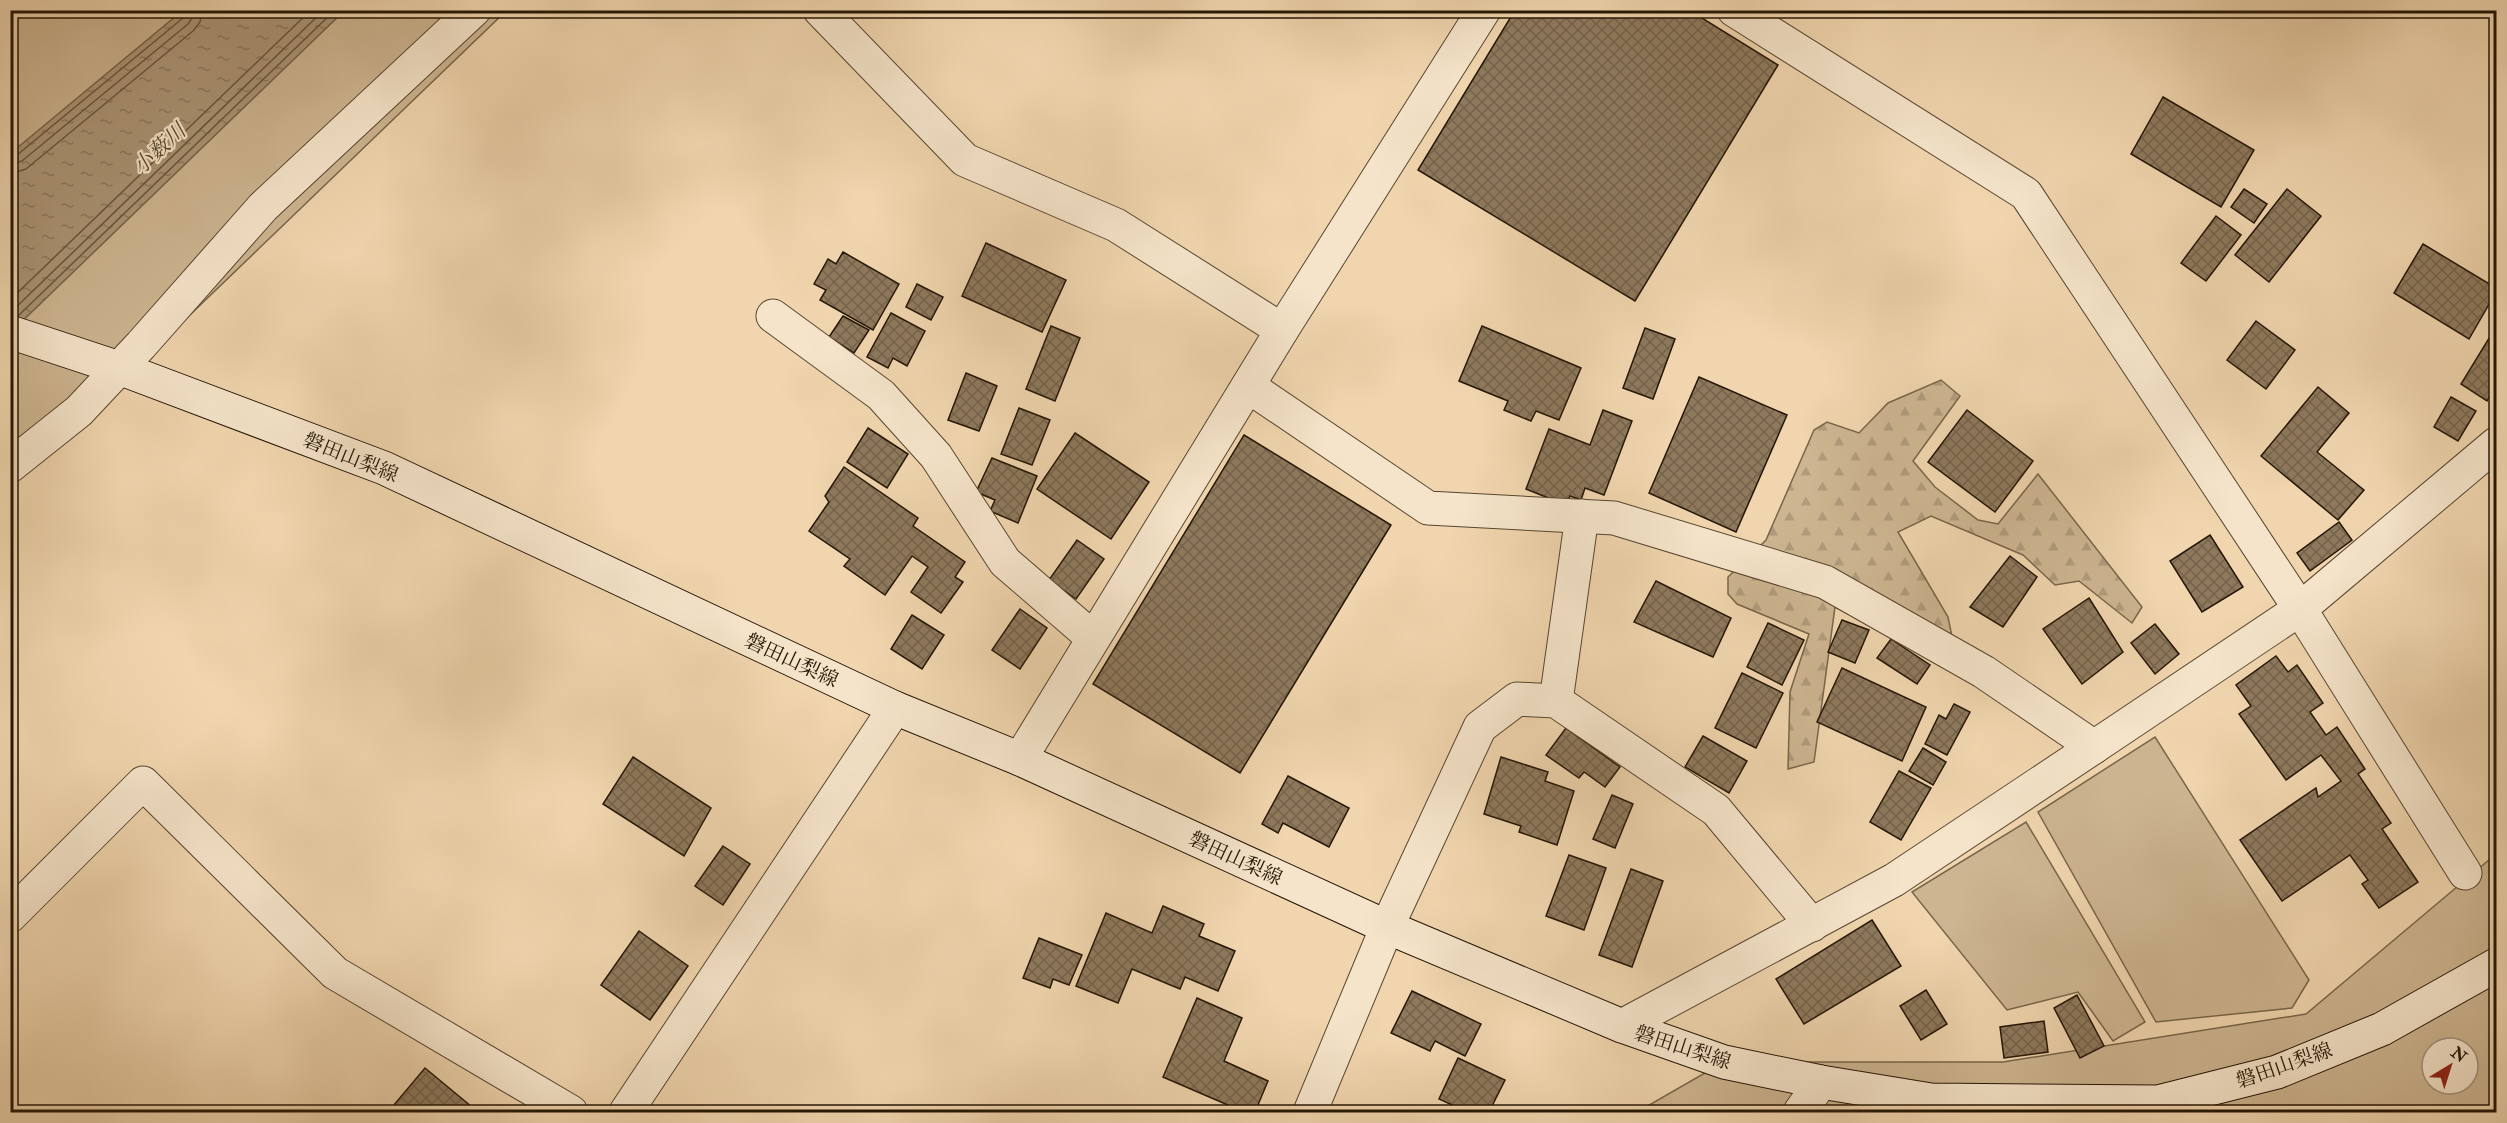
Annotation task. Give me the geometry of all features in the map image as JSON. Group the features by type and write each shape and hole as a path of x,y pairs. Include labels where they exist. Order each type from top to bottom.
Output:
{"street":[{"path":"10,466 79,411 113,366 263,207 474,10"},
{"path":"820,10 965,160 1116,225 1282,330"},
{"path":"1020,759 1282,330 1484,10"},
{"path":"1734,10 2026,194 2300,609 2465,873"},
{"path":"772,316 881,395 936,456 1005,562 1094,638"},
{"name":"磐田山梨線","path":"10,332 113,366 384,468 895,708 1020,759 1387,927 1622,1026 1724,1062 1821,1082 1931,1100 2158,1102 2277,1072 2382,1029 2496,965"},
{"path":"1248,386 1428,508 1614,518 1825,582 1984,672 2094,747"},
{"path":"1622,1026 1894,880 2094,747 2300,609 2496,444"},
{"path":"1556,701 1582,516"},
{"path":"1310,1113 1387,927 1480,726 1517,699 1556,701 1716,810 1812,926"},
{"path":"626,1113 895,708"},
{"path":"10,916 143,783 335,973 571,1113"},
{"path":"1800,1113 1821,1082"}],"green space":[{"path":"11,11 506,11 11,487"},
{"path":"1941,380 1960,396 1913,461 1935,487 1978,520 1998,524 2038,474 2142,607 2132,623 2079,581 2055,585 2023,555 1931,516 1898,532 1948,617 1959,671 1835,607 1814,762 1788,769 1790,692 1809,634 1737,604 1728,594 1728,577 1766,540 1814,430 1827,422 1859,433 1888,403"},
{"path":"2155,737 2309,980 2292,1008 2156,1022 2038,812"},
{"path":"2026,822 2145,1022 2113,1041 2078,992 2007,1010 1912,892"},
{"path":"2496,854 2496,1112 1637,1112 1724,1062 2003,1062 2306,1014"}],"water":[{"name":"小薮川","path":"182,11 344,11 11,332 11,153"}],"building":[{"path":"1515,10 1689,10 1778,65 1635,301 1418,170"},
{"path":"2163,97 2254,150 2221,207 2131,154"},
{"path":"2244,189 2267,204 2254,223 2231,207"},
{"path":"2287,189 2321,216 2269,282 2235,255"},
{"path":"2216,216 2241,235 2206,281 2181,263"},
{"path":"986,243 1066,280 1042,332 962,296"},
{"path":"2423,244 2496,288 2496,292 2469,339 2394,293"},
{"path":"843,252 899,284 873,330 820,300 826,290 814,284 828,259 836,264"},
{"path":"917,284 943,297 931,320 906,307"},
{"path":"891,313 925,331 907,366 893,358 888,368 867,357"},
{"path":"843,316 869,330 854,353 829,337"},
{"path":"2256,321 2295,350 2266,389 2227,360"},
{"path":"1051,326 1080,338 1055,401 1026,389"},
{"path":"1482,326 1581,368 1559,420 1536,411 1531,421 1504,410 1508,401 1459,381"},
{"path":"1645,328 1675,339 1653,399 1623,388"},
{"path":"2491,335 2496,338 2496,385 2487,401 2461,384"},
{"path":"966,373 997,386 979,431 948,420"},
{"path":"1699,377 1787,415 1736,532 1649,493"},
{"path":"2318,387 2349,413 2317,452 2364,490 2338,520 2261,456"},
{"path":"2451,397 2476,411 2458,441 2434,427"},
{"path":"1019,408 1050,420 1032,465 1001,454"},
{"path":"1603,410 1632,421 1604,495 1585,488 1581,500 1570,496 1566,505 1526,489 1549,429 1590,445"},
{"path":"1967,410 2033,461 1995,512 1928,462"},
{"path":"868,428 908,454 887,488 847,462"},
{"path":"1075,433 1149,482 1111,539 1037,489"},
{"path":"1244,435 1391,525 1240,773 1093,684"},
{"path":"992,458 1037,476 1018,523 990,511 995,500 976,492"},
{"path":"844,467 918,518 913,526 965,562 955,577 963,582 941,613 911,592 928,567 912,556 885,595 844,566 850,559 809,531 829,502 825,496"},
{"path":"2339,522 2352,540 2310,571 2297,553"},
{"path":"2210,535 2243,587 2202,612 2170,561"},
{"path":"1077,540 1104,559 1076,599 1049,580"},
{"path":"2010,556 2037,577 2003,627 1970,607"},
{"path":"1656,581 1731,618 1713,657 1634,622"},
{"path":"2089,598 2123,652 2082,684 2043,629"},
{"path":"1020,609 1047,628 1020,669 992,650"},
{"path":"912,615 944,635 922,669 891,649"},
{"path":"1842,620 1869,630 1855,663 1828,652"},
{"path":"1768,623 1804,640 1782,685 1747,667"},
{"path":"2155,624 2179,654 2155,674 2131,643"},
{"path":"1891,639 1930,665 1917,684 1877,658"},
{"path":"2276,656 2288,672 2297,665 2323,703 2310,712 2326,735 2337,727 2365,769 2358,774 2391,823 2382,829 2418,882 2379,908 2362,884 2368,880 2350,855 2282,901 2240,840 2316,788 2318,797 2341,781 2321,755 2286,780 2239,714 2251,706 2236,685"},
{"path":"1842,668 1926,707 1902,761 1817,722"},
{"path":"1742,673 1783,693 1756,748 1715,728"},
{"path":"1954,704 1970,712 1947,755 1925,744 1939,715 1946,719"},
{"path":"1566,728 1620,767 1605,787 1584,772 1579,778 1546,755"},
{"path":"1703,736 1747,761 1729,793 1685,767"},
{"path":"1923,748 1946,762 1933,785 1909,771"},
{"path":"633,757 711,808 684,856 603,804"},
{"path":"1501,757 1548,772 1545,781 1574,791 1557,845 1519,832 1521,826 1484,814"},
{"path":"1899,771 1931,788 1901,840 1870,822"},
{"path":"1288,776 1349,808 1329,847 1283,823 1278,833 1262,824"},
{"path":"1612,795 1633,804 1615,848 1593,839"},
{"path":"723,846 750,864 723,905 695,886"},
{"path":"1569,855 1606,868 1584,930 1546,916"},
{"path":"1631,869 1663,881 1632,967 1599,955"},
{"path":"1163,906 1204,924 1199,936 1235,951 1218,991 1185,977 1180,989 1132,969 1118,1003 1076,986 1106,913 1152,933"},
{"path":"1872,920 1901,966 1804,1024 1776,979"},
{"path":"639,931 688,966 650,1020 601,985"},
{"path":"1039,938 1082,955 1069,985 1053,979 1050,988 1023,978"},
{"path":"1926,990 1947,1024 1921,1040 1900,1006"},
{"path":"1412,991 1481,1024 1465,1056 1435,1041 1430,1051 1391,1033"},
{"path":"2077,995 2104,1046 2080,1058 2054,1008"},
{"path":"1197,998 1242,1018 1224,1061 1268,1081 1255,1112 1244,1112 1163,1077"},
{"path":"2044,1021 2048,1052 2004,1058 2000,1027"},
{"path":"1458,1058 1505,1080 1489,1112 1467,1112 1439,1099"},
{"path":"425,1068 478,1112 388,1112"}]}
